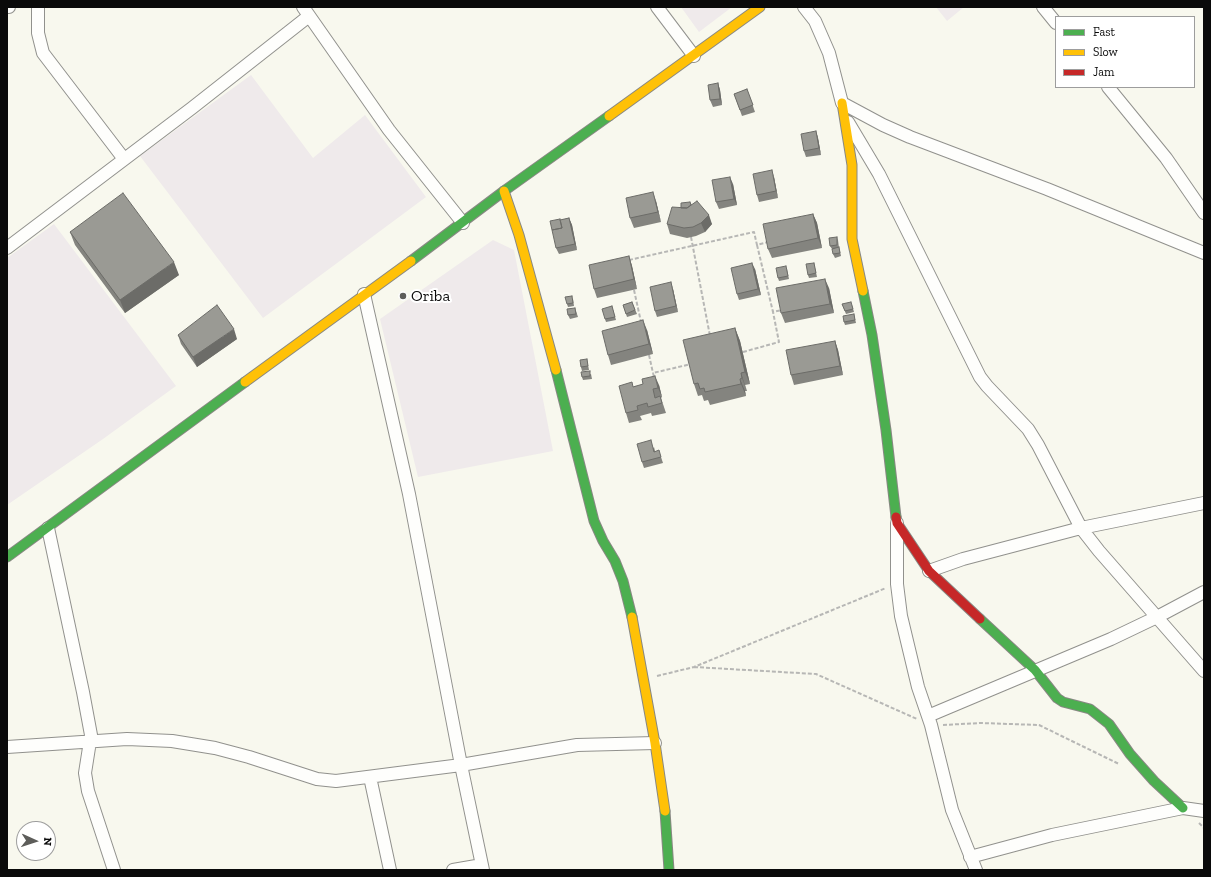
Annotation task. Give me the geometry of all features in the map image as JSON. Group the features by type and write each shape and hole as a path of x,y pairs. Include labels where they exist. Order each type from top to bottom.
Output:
{"main road":[{"path":"7,557 364,294 463,223 504,191 694,56 760,7"},
{"path":"842,103 852,165 852,239 872,335 886,430 896,523 929,571 1035,670 1057,698 1063,702 1090,709 1109,724 1130,754 1154,781 1183,808"},
{"path":"504,191 556,369 594,521 615,561 623,581 633,621 655,743 665,812 669,870"}],"street":[{"path":"38,7 39,44 43,53 124,159"},
{"path":"657,7 694,56"},
{"path":"804,7 815,21 828,53 842,103 910,137 1204,252"},
{"path":"1042,7 1055,22"},
{"path":"7,248 124,159 306,12 389,130 463,223"},
{"path":"1109,88 1166,158 1204,213"},
{"path":"844,116 879,174 980,377 1028,429 1038,445 1081,528 1204,670"},
{"path":"364,294 409,494 461,765 483,867 453,870"},
{"path":"929,571 963,559 1081,528 1204,503"},
{"path":"896,523 897,584 900,616 952,810 976,870"},
{"path":"48,528 86,704 91,741 85,773 88,791 114,870"},
{"path":"928,716 1111,639 1204,592"},
{"path":"7,747 127,739 172,741 215,748 249,757 317,779 336,781 461,765 577,745 655,743"},
{"path":"370,777 390,870"},
{"path":"970,857 1052,835 1183,808 1204,811"}],"path":[{"path":"627,260 754,232 779,342 743,352"},
{"path":"690,237 711,339"},
{"path":"757,245 768,242"},
{"path":"634,290 642,324"},
{"path":"773,312 782,310"},
{"path":"649,355 654,379"},
{"path":"653,373 690,364"},
{"path":"644,679 694,667 897,584"}],"shaded area":[{"path":"681,7 732,7 699,32"},
{"path":"936,7 964,7 947,21"},
{"path":"251,75 313,158 365,115 426,197 263,318 140,156"},
{"path":"54,224 176,386 103,439 7,505 7,258"},
{"path":"493,240 514,250 553,451 418,477 380,319"}],"building":[{"path":"718,83 720,99 710,100 708,85"},
{"path":"747,89 753,105 740,110 734,94"},
{"path":"816,131 819,148 804,151 801,134"},
{"path":"772,170 776,191 757,195 753,174"},
{"path":"730,177 734,199 716,202 712,180"},
{"path":"653,192 658,212 630,218 626,198"},
{"path":"123,193 174,262 120,300 70,232"},
{"path":"697,201 709,215 701,223 693,227 684,228 667,224 672,207 687,208"},
{"path":"690,202 691,205 687,208 681,208 681,203"},
{"path":"813,214 818,238 768,249 763,224"},
{"path":"569,218 575,244 556,248 552,230 562,228 560,220"},
{"path":"560,219 562,228 552,230 550,221"},
{"path":"837,237 837,245 830,246 829,238"},
{"path":"839,247 840,253 833,254 832,249"},
{"path":"629,256 634,279 594,289 589,265"},
{"path":"752,263 758,289 737,294 731,268"},
{"path":"814,263 816,273 808,275 806,264"},
{"path":"786,266 788,276 778,278 776,268"},
{"path":"825,279 830,304 781,313 776,288"},
{"path":"671,282 676,306 655,311 650,287"},
{"path":"572,296 573,303 567,304 565,297"},
{"path":"632,302 635,310 626,314 623,305"},
{"path":"851,302 853,309 845,311 842,304"},
{"path":"217,305 234,329 193,357 178,335"},
{"path":"612,306 615,317 605,319 602,309"},
{"path":"575,308 576,314 568,315 567,309"},
{"path":"854,314 855,320 844,322 843,316"},
{"path":"643,320 649,344 608,355 602,331"},
{"path":"735,328 745,372 741,373 741,384 705,392 704,388 700,389 698,383 694,384 683,340"},
{"path":"835,341 840,366 791,375 786,350"},
{"path":"587,359 588,366 581,367 580,360"},
{"path":"590,371 590,376 582,377 581,372"},
{"path":"655,376 658,388 653,389 655,398 660,396 662,403 648,407 647,403 637,406 638,410 626,413 619,386 632,382 633,387 643,384 642,379"},
{"path":"651,440 654,452 659,450 661,457 642,462 637,444"}],"traffic: fast":[{"path":"411,261 504,191 609,116"},
{"path":"863,291 872,335 886,430 896,517"},
{"path":"556,370 594,521 603,541 615,561 623,581 632,617"},
{"path":"7,557 245,382"},
{"path":"980,619 1035,670 1057,698 1063,702 1090,709 1109,724 1130,754 1154,781 1183,808"},
{"path":"665,811 669,870"}],"traffic: slow":[{"path":"609,116 760,7"},
{"path":"842,103 852,165 852,239 863,291"},
{"path":"504,191 519,235 556,370"},
{"path":"245,382 411,261"},
{"path":"632,617 655,743 665,811"}],"traffic: jam":[{"path":"896,517 897,523 929,571 980,619"}],"place":[{"name":"Oriba","path":"403,296"}]}
